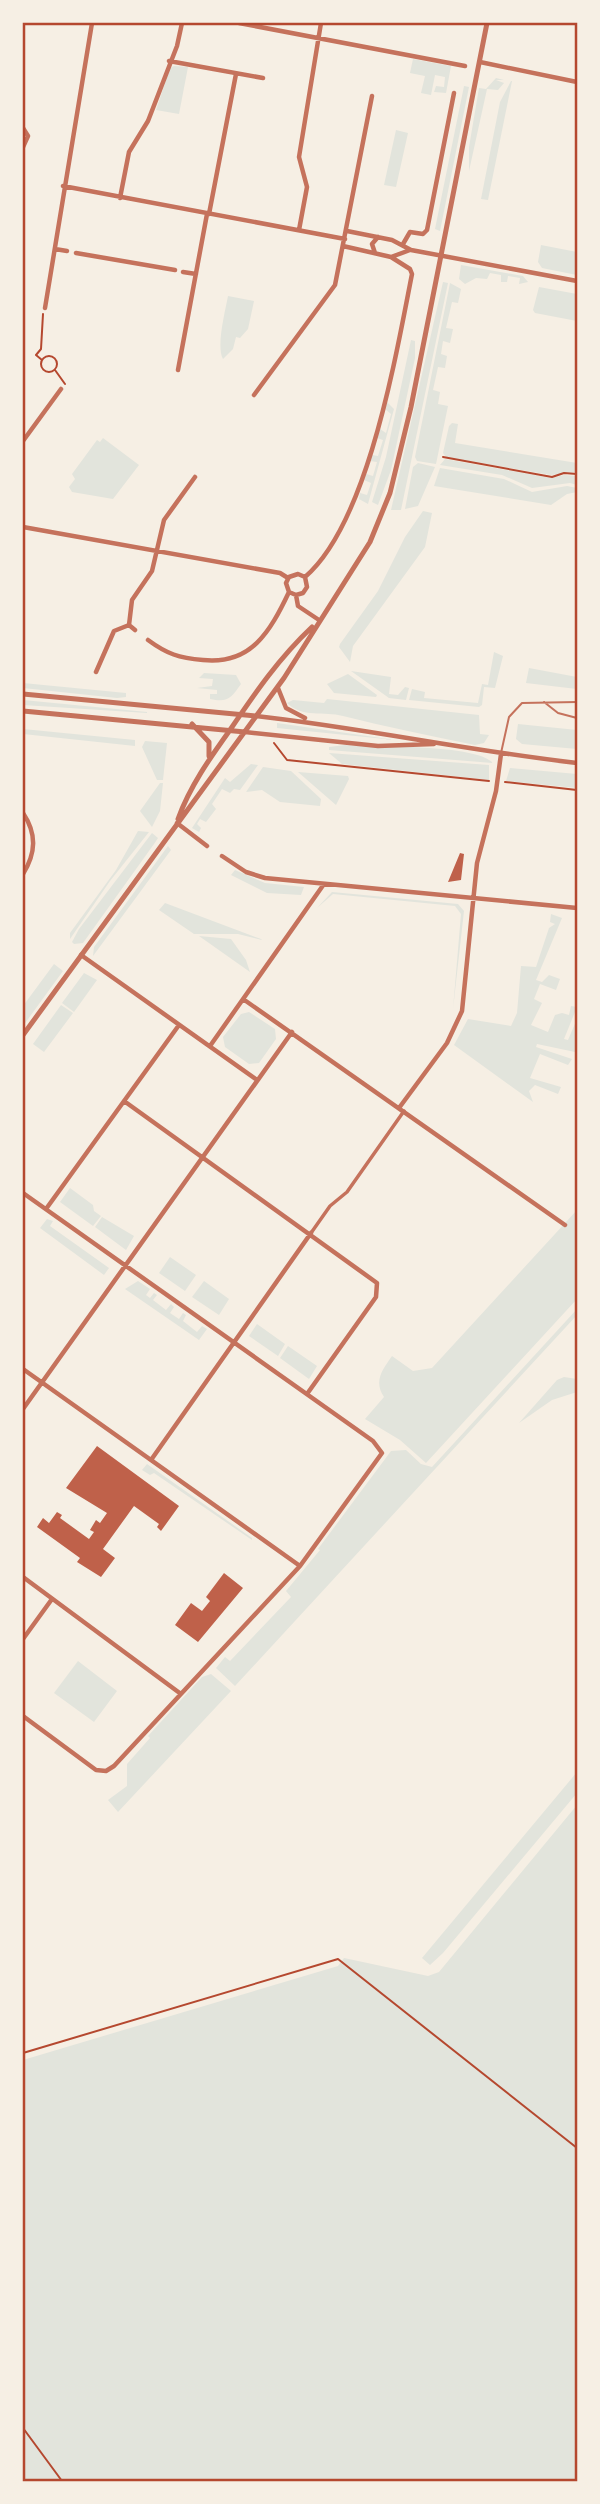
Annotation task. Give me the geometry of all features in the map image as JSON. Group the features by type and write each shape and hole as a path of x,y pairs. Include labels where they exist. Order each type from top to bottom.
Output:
{"street":[{"path":"45,307 92,23"},
{"path":"120,198 129,152 148,121 177,46 182,23"},
{"path":"239,23 465,66"},
{"path":"299,230 306,187 299,157 321,23"},
{"path":"23,1035 176,822 279,685 370,542 390,493 487,23"},
{"path":"169,61 263,78"},
{"path":"480,62 577,82"},
{"path":"178,370 236,74"},
{"path":"403,244 410,232 423,234 427,230 454,93"},
{"path":"254,395 335,285 372,96"},
{"path":"23,128 28,136 23,147"},
{"path":"63,187 345,239"},
{"path":"347,231 403,244 411,250 577,281"},
{"path":"374,253 372,244 379,237"},
{"path":"305,577 295,574 288,578 286,587 289,592 296,595 306,590 305,577 343,525 374,438 389,384 412,274 410,269 391,257 343,246"},
{"path":"55,249 67,251"},
{"path":"391,257 411,250"},
{"path":"76,253 175,270"},
{"path":"183,272 197,274"},
{"path":"23,441 61,389"},
{"path":"128,625 132,600 150,575 164,520 195,477"},
{"path":"23,527 280,573 288,578"},
{"path":"148,640 172,657 227,662 253,647 289,592"},
{"path":"296,595 298,606 319,620"},
{"path":"176,822 208,760 275,665 319,620"},
{"path":"128,625 135,630"},
{"path":"96,672 114,631 128,625"},
{"path":"279,685 278,692 286,708 309,720"},
{"path":"23,694 309,720 501,754 577,763"},
{"path":"23,710 192,724 378,746 442,744"},
{"path":"192,724 209,742 208,760"},
{"path":"151,1460 330,1206 346,1192 458,1022 464,1004 478,855 496,795 501,754"},
{"path":"23,813 34,841 30,862 23,874"},
{"path":"176,822 206,845"},
{"path":"222,856 246,872 265,878 577,908"},
{"path":"209,1046 325,883"},
{"path":"81,955 257,1080"},
{"path":"243,999 565,1225"},
{"path":"46,1209 179,1025"},
{"path":"23,1409 292,1032"},
{"path":"124,1101 374,1279 378,1287 376,1297 307,1394"},
{"path":"23,1193 379,1445 380,1458 300,1566 114,1766 106,1771 96,1770 23,1716"},
{"path":"23,1369 300,1566"},
{"path":"23,1577 181,1694"},
{"path":"23,1639 52,1599"}],"lane":[{"path":"543,702 558,713 577,718"},
{"path":"501,754 505,727 513,710 522,703 577,702"}],"path":[{"path":"45,307 41,349 36,355 42,360 45,370 55,369"},
{"path":"42,360 46,357 54,358 57,365 56,376 66,382 61,389"},
{"path":"443,457 552,477 564,473 577,474"},
{"path":"274,742 287,760 493,781"},
{"path":"501,782 577,790"},
{"path":"23,2053 338,1959 577,2148"},
{"path":"23,2428 62,2481"}],"shaded area":[{"path":"413,59 451,66 446,93 434,92 436,86 444,87 445,77 435,75 431,95 421,93 425,76 410,73"},
{"path":"188,67 179,114 156,110 170,68"},
{"path":"496,78 504,80 496,80 504,83 498,90 487,89 469,171 469,147 479,88 486,89"},
{"path":"511,81 488,200 481,199 500,102"},
{"path":"464,86 469,87 440,231 435,229"},
{"path":"396,130 408,133 396,187 384,185"},
{"path":"541,245 577,252 577,275 542,268 538,262"},
{"path":"461,265 523,276 528,282 519,284 520,278 508,276 507,282 501,282 501,275 490,273 487,279 476,278 465,284 459,279"},
{"path":"443,282 448,283 401,510 391,510"},
{"path":"450,283 461,289 458,303 452,302 446,328 453,329 450,343 443,341 441,354 447,356 445,368 438,367 433,390 440,392 438,404 448,406 436,464 417,461 415,457"},
{"path":"539,287 577,294 577,321 535,313 533,310"},
{"path":"228,296 254,301 248,329 240,338 236,337 233,349 223,359 221,338"},
{"path":"411,340 415,341 415,358 391,470 378,505 372,502 386,457"},
{"path":"387,402 394,409 368,504 359,499 360,493 367,495 371,483 364,480 366,474 373,476 377,462 370,461 372,455 378,456 383,440 377,438 380,429 386,433 391,414 385,409"},
{"path":"452,423 458,424 455,443 577,463 577,472 551,475 446,457 443,453"},
{"path":"103,438 139,465 113,499 72,492 69,487 75,479 72,474 97,440 100,442"},
{"path":"445,459 551,478 577,476 577,485 570,483 532,488 502,475 440,465"},
{"path":"418,463 435,467 418,506 405,509 413,467"},
{"path":"440,468 504,479 532,492 567,486 577,488 577,492 567,494 551,505 434,486"},
{"path":"423,511 432,513 425,547 353,646 350,662 339,647 340,644 378,591 405,537"},
{"path":"494,652 503,656 495,688 484,687 482,705 479,707 409,700 412,689 425,692 424,698 478,703 482,684 488,685"},
{"path":"529,668 577,677 577,689 526,683"},
{"path":"351,671 391,677 389,694 398,695 405,687 409,688 406,700 389,698"},
{"path":"204,673 236,675 241,684 229,698 210,699 210,694 217,694 217,690 197,688 212,686 213,679 199,678"},
{"path":"348,674 377,695 376,697 334,693 327,684"},
{"path":"23,683 126,693 126,697 23,688"},
{"path":"327,699 479,715 480,734 489,735 484,743 475,745 343,716 299,711 287,703 293,700 324,703"},
{"path":"23,700 147,712 147,713 23,705"},
{"path":"277,723 395,740 277,728"},
{"path":"518,724 577,730 577,749 522,744 516,739"},
{"path":"23,729 135,740 135,746 23,734"},
{"path":"145,741 167,743 163,780 157,780 142,747"},
{"path":"345,745 446,749 467,752 493,763 329,750 329,747"},
{"path":"329,753 489,765 489,780 342,764"},
{"path":"251,764 258,765 240,790 234,789 230,793 222,789 212,804 216,809 206,822 200,819 197,824 201,828 199,832 192,828 225,778 230,782"},
{"path":"263,767 291,771 321,799 320,806 280,802 262,790 246,792"},
{"path":"510,768 577,774 577,788 506,781"},
{"path":"298,772 348,776 349,779 336,805"},
{"path":"160,783 163,783 160,811 152,827 140,811"},
{"path":"138,831 149,832 110,881 70,939 70,933 116,870"},
{"path":"152,833 158,838 154,844 83,943 74,944 72,942 79,929"},
{"path":"168,846 171,850 93,956 94,947"},
{"path":"235,870 265,883 304,887 301,895 267,893 231,875"},
{"path":"332,892 458,904 464,911 453,1009 461,914 455,906 333,894 317,908"},
{"path":"165,903 262,940 238,934 194,934 159,910"},
{"path":"551,914 562,918 536,980 542,982 549,975 560,979 556,990 540,984 534,999 542,1003 531,1025 548,1032 555,1015 569,1015 571,1006 577,1007 564,1039 568,1040 577,1019 575,1052 537,1044 536,1047 572,1059 568,1065 540,1054 530,1078 561,1087 558,1094 535,1085 529,1091 533,1102 454,1045 468,1019 511,1026 517,1013 521,966 536,967 549,928 555,924 550,922"},
{"path":"199,936 231,939 246,960 250,972"},
{"path":"54,964 63,971 23,1026 23,1006"},
{"path":"84,973 97,980 74,1012 62,1003"},
{"path":"61,1005 73,1013 44,1052 33,1044"},
{"path":"249,1012 275,1029 276,1039 259,1063 249,1064 225,1047 223,1037 241,1014"},
{"path":"70,1188 93,1205 94,1211 101,1216 93,1226 60,1202"},
{"path":"577,1210 577,1299 426,1463 400,1440 365,1419 384,1397 379,1380 392,1356 413,1371 432,1368"},
{"path":"102,1217 134,1236 126,1250 95,1227"},
{"path":"47,1219 53,1221 50,1226 109,1268 104,1275 40,1228"},
{"path":"170,1257 196,1275 185,1291 159,1273"},
{"path":"138,1281 150,1289 146,1295 150,1298 154,1293 157,1295 153,1300 166,1310 171,1304 174,1307 170,1313 179,1319 183,1313 186,1315 183,1321 197,1332 202,1326 207,1329 199,1340 125,1289"},
{"path":"204,1281 229,1299 219,1315 192,1297"},
{"path":"577,1309 577,1315 235,1686 216,1668 225,1657 230,1661 291,1597 286,1591 320,1550 318,1549 391,1451 406,1450 421,1464 432,1467"},
{"path":"257,1324 285,1344 278,1356 249,1336"},
{"path":"288,1346 317,1366 309,1379 280,1358"},
{"path":"564,1377 577,1379 577,1392 552,1400 519,1423 557,1380"},
{"path":"147,1464 252,1540 154,1473 150,1475 142,1470"},
{"path":"78,1661 117,1691 94,1722 54,1693"},
{"path":"211,1674 231,1691 118,1812 108,1800 127,1786 127,1764 150,1738 148,1736 202,1677"},
{"path":"577,1772 577,1793 430,1965 422,1958"},
{"path":"577,1805 577,2481 23,2481 23,2060 338,1966 344,1958 428,1976 439,1972"}],"building":[{"path":"460,853 464,854 461,880 448,882"},
{"path":"97,1446 179,1506 161,1531 157,1527 159,1524 134,1506 103,1549 115,1558 101,1577 77,1562 80,1558 37,1527 43,1518 49,1523 57,1512 62,1515 60,1518 89,1539 94,1532 90,1530 96,1520 100,1523 107,1513 66,1488"},
{"path":"224,1573 243,1588 198,1642 175,1625 191,1603 202,1611 210,1601 206,1597"}]}
